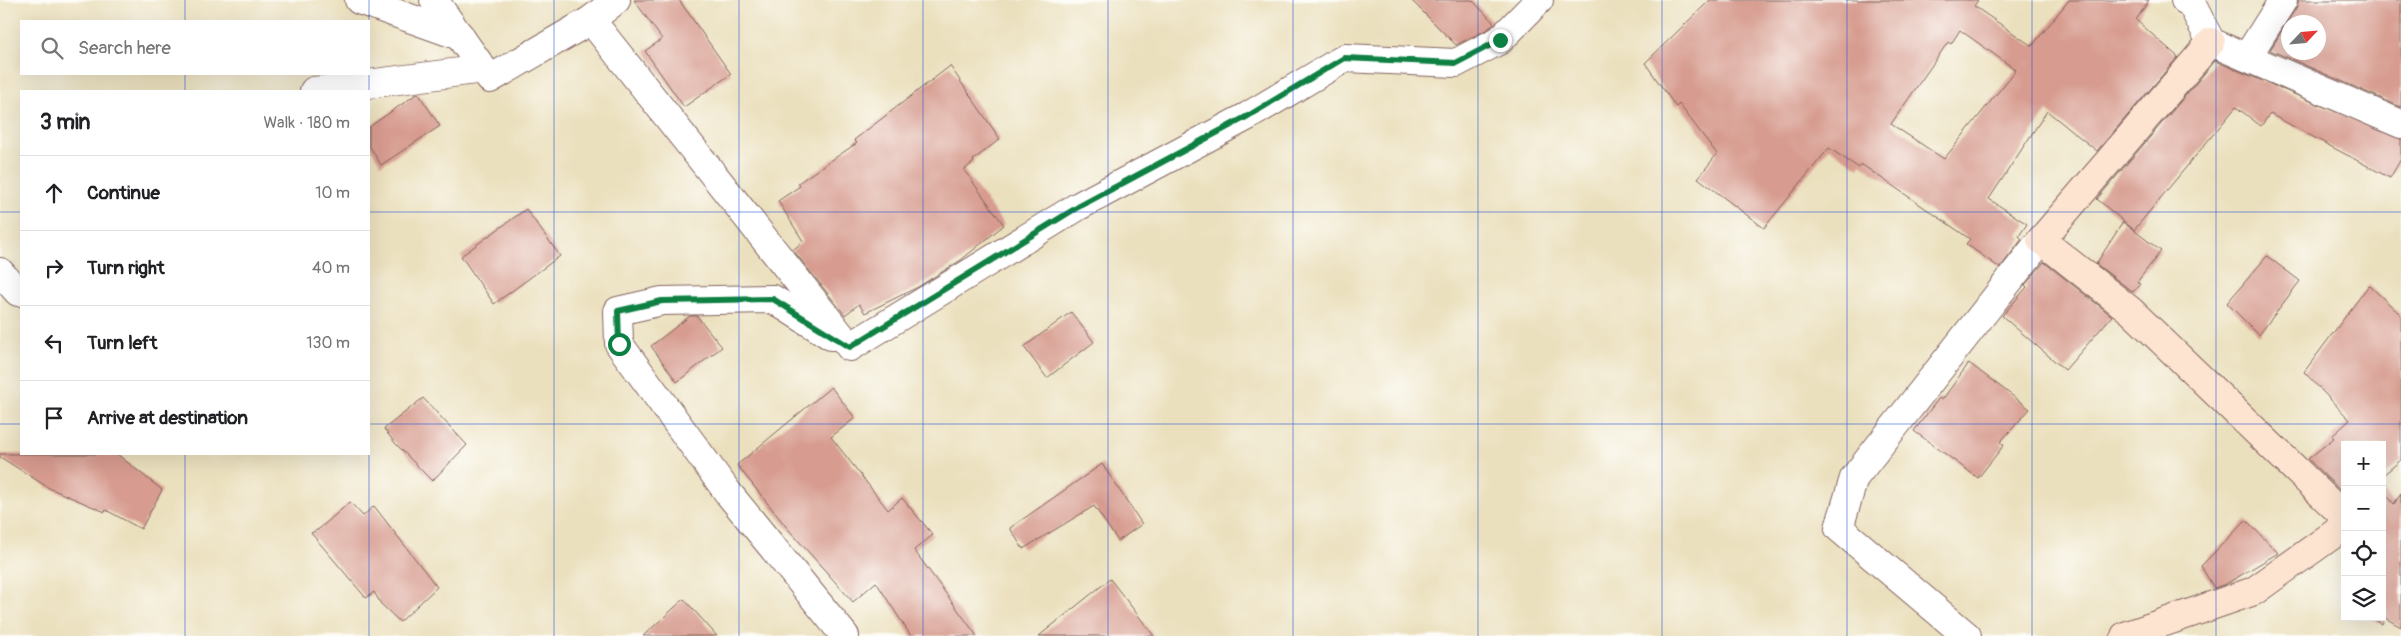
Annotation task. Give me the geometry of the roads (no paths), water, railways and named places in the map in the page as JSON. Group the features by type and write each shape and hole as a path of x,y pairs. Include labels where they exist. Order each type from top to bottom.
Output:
{"street":[{"path":"359,0 460,36"},
{"path":"434,0 490,79 590,20 616,0"},
{"path":"850,347 1078,207 1248,116 1344,58 1456,63 1500,40 1539,0"},
{"path":"2185,0 2191,3 2211,42 2401,124"},
{"path":"2247,58 2283,0"},
{"path":"590,20 850,347"},
{"path":"1967,636 1839,528 1854,478 2040,240 2211,42"},
{"path":"322,90 483,69"},
{"path":"2040,240 2131,310 2341,513"},
{"path":"845,636 730,494 619,344 618,311 662,301 773,299 850,347"},
{"path":"2125,636 2254,591 2338,531 2341,525"}]}
